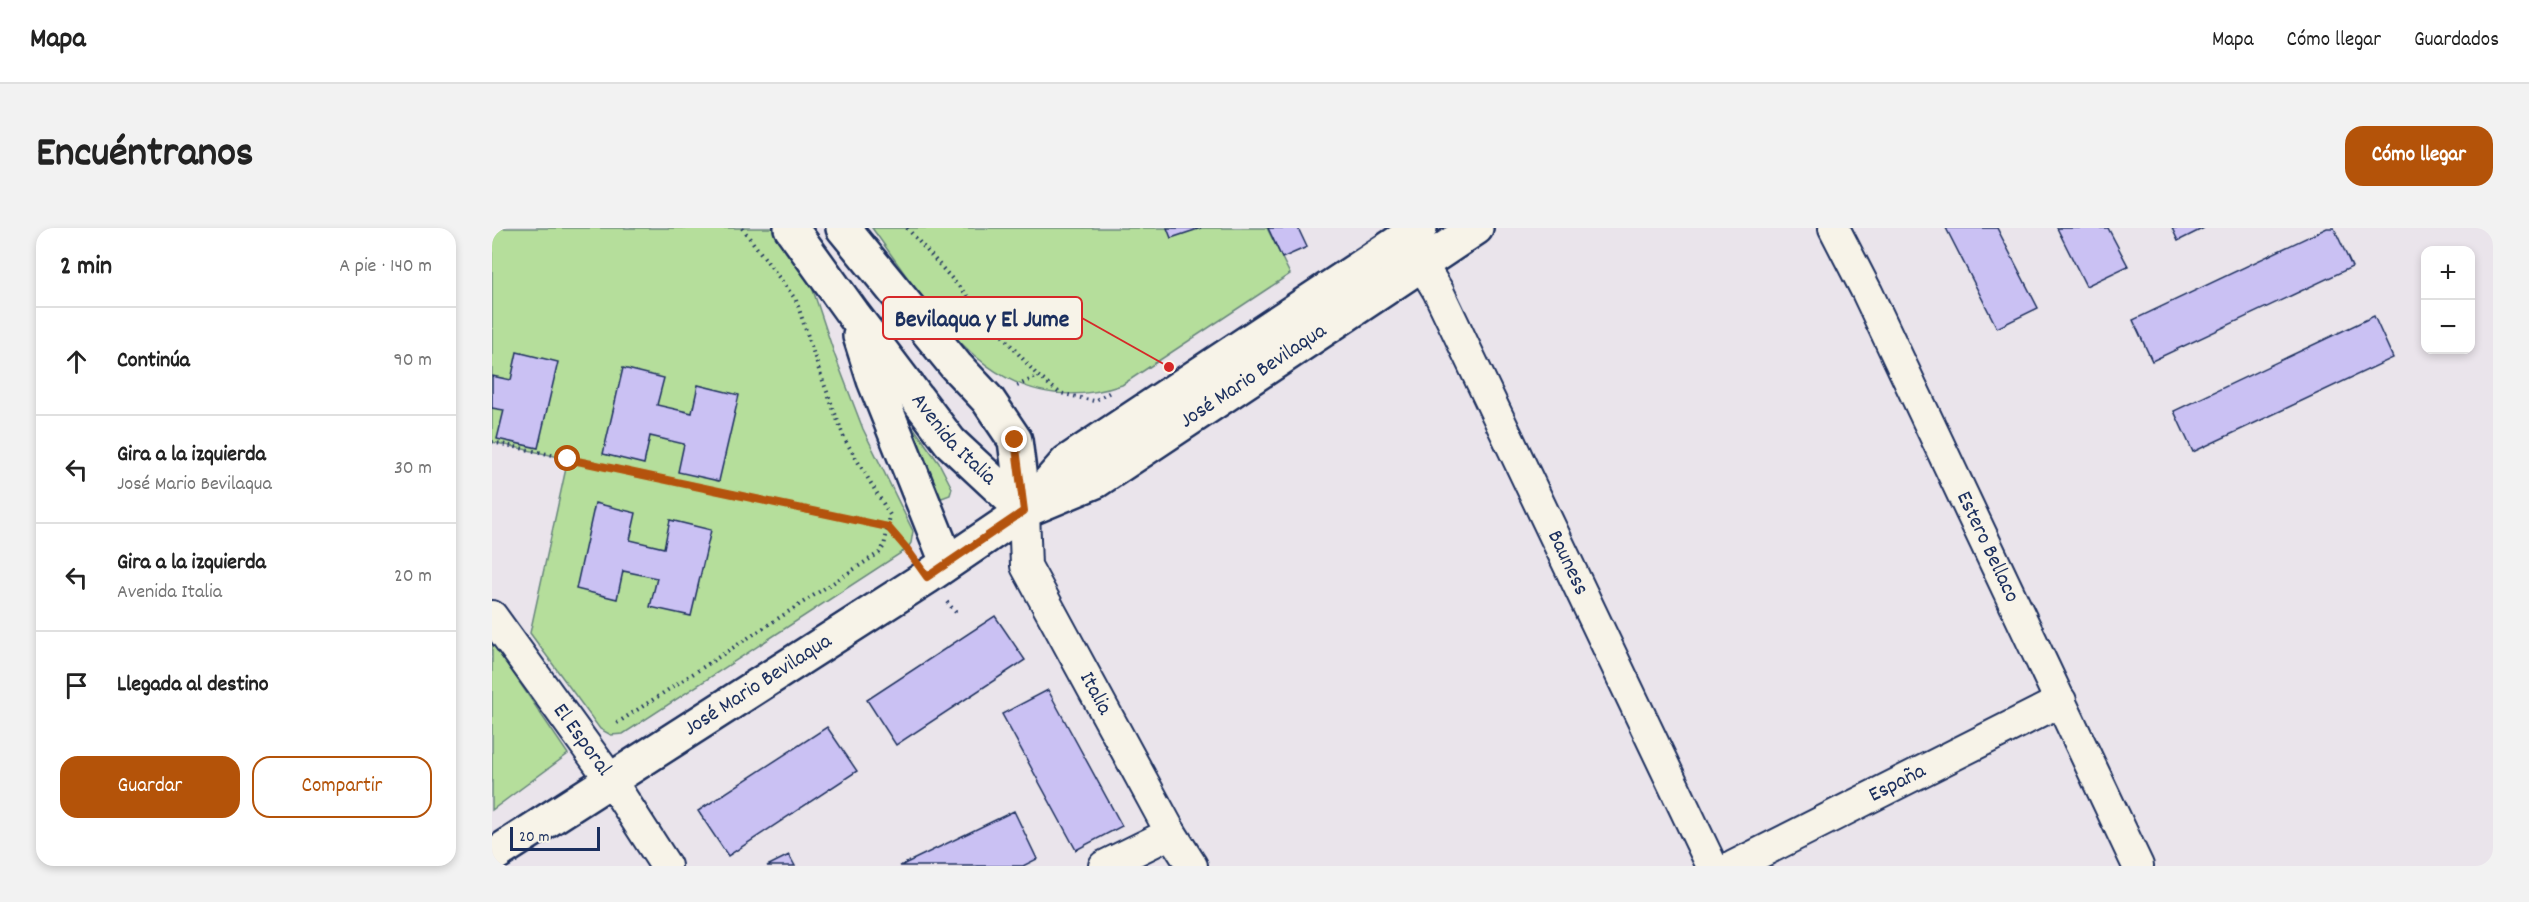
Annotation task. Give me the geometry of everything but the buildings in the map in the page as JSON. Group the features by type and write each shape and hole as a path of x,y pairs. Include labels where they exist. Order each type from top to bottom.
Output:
{"main road":[{"name":"Avenida Italia","path":"791,228 950,442 1024,511"},
{"name":"Avenida Italia","path":"843,228 956,366 988,400 1015,440 1024,511"},
{"name":"José Mario Bevilaqua","path":"1024,511 1067,462 1420,228"},
{"name":"José Mario Bevilaqua","path":"492,856 1024,511 1096,482 1476,228"},
{"path":"853,314 937,569"}],"street":[{"name":"Estero Bellaco","path":"1834,228 1867,292 2138,866"},
{"name":"Bauness","path":"1421,263 1438,291 1712,866"},
{"name":"Italia","path":"1024,511 1026,566 1171,833 1192,866"},
{"name":"El Esporal","path":"492,616 610,779 666,866"},
{"name":"España","path":"1734,866 2061,701"},
{"path":"1104,866 1171,833"}],"path":[{"path":"616,723 879,553 884,546 890,515 846,440 820,373 796,300 742,228"},
{"path":"907,228 1038,376 1060,393 1094,401 1122,385"},
{"path":"492,442 888,527 907,549 937,569 958,615"}],"green space":[{"path":"492,228 772,228 810,281 863,429 913,531 911,543 907,549 623,734 611,735 600,729 530,633 568,459 492,442"},
{"path":"872,228 1267,228 1290,274 1122,385 1078,394 1039,390 1004,376 973,355 920,295"},
{"path":"897,405 939,463 952,488 950,495 942,498 935,495"},
{"path":"492,642 568,754 492,810"}],"place":[{"name":"Bevilaqua y El Jume","path":"1169,367"}],"route":[{"path":"568,459 888,527 927,577 1024,511 1015,440"}]}
